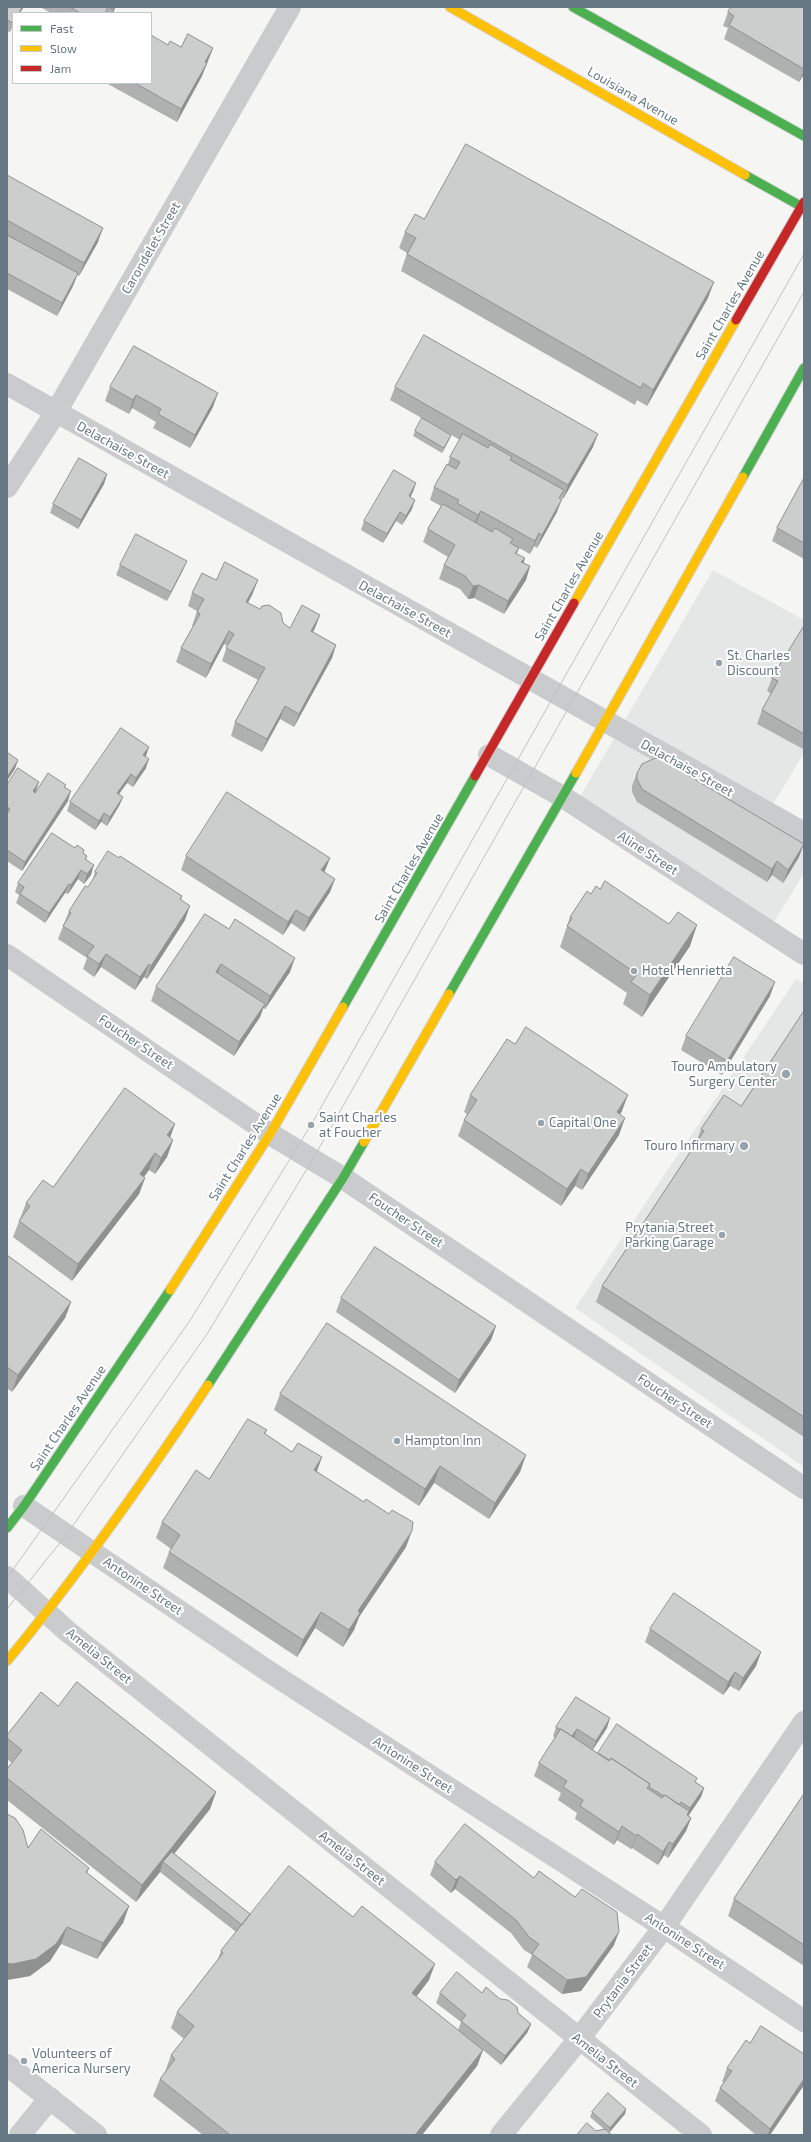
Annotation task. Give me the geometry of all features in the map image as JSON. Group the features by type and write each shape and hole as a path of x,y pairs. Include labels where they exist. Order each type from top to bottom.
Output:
{"main road":[{"name":"Louisiana Avenue","path":"450,7 467,11 803,206"},
{"path":"573,7 804,136"},
{"name":"Saint Charles Avenue","path":"7,1528 24,1506 157,1311 270,1134 803,206"},
{"path":"7,1661 46,1614 93,1552 195,1404 344,1178 563,797 804,368"}],"street":[{"name":"Carondelet Street","path":"7,487 56,412 290,7"},
{"name":"Delachaise Street","path":"7,384 804,833"},
{"name":"Aline Street","path":"489,755 563,797 804,954"},
{"name":"Foucher Street","path":"7,955 270,1134 344,1178 804,1488"},
{"name":"Antonine Street","path":"24,1506 271,1673 664,1927 804,2021"},
{"name":"Amelia Street","path":"7,1577 46,1614 701,2135"},
{"name":"Prytania Street","path":"501,2135 579,2039 664,1927 804,1722"},
{"path":"7,2065 96,2135"},
{"path":"20,2135 50,2098"}],"shaded area":[{"path":"713,570 804,620 804,753 761,824 804,850 804,873 774,922 579,798"},
{"name":"Touro Infirmary","path":"796,979 804,984 804,1467 575,1308"}],"building":[{"path":"7,7 22,7 20,12 12,12 12,22 7,20"},
{"path":"70,7 108,7 106,12 79,12"},
{"path":"731,7 804,7 804,69 729,25 734,16 728,12"},
{"path":"188,34 213,48 205,62 207,63 181,109 137,84 152,84 152,36 168,45 170,41 181,47"},
{"path":"466,144 714,282 653,390 643,383 641,388 407,254 416,238 405,232 415,214 424,219"},
{"path":"7,175 103,228 84,263 7,220"},
{"path":"7,235 78,273 62,303 7,273"},
{"path":"424,335 598,434 568,485 395,387"},
{"path":"134,346 218,393 195,435 158,414 161,409 136,395 133,400 110,387"},
{"path":"422,418 451,435 444,448 415,431"},
{"path":"463,434 488,448 490,444 512,457 510,460 564,490 559,498 562,499 542,535 539,533 535,541 481,511 478,515 457,503 459,500 434,487 447,464 456,469 460,462 450,457"},
{"path":"79,458 107,474 81,520 53,504"},
{"path":"394,470 416,483 409,496 415,500 406,516 400,512 387,534 364,521"},
{"path":"804,478 804,543 777,528"},
{"path":"443,504 492,532 495,528 513,539 510,543 519,548 515,553 525,558 521,562 530,566 508,601 479,585 473,586 465,576 444,565 455,545 428,529"},
{"path":"136,534 187,561 171,592 120,565"},
{"path":"225,562 258,580 246,602 260,609 262,606 269,605 281,613 283,623 290,628 302,605 320,615 311,631 336,645 299,714 285,706 267,739 235,722 265,668 226,648 234,634 229,631 211,664 181,648 200,614 197,612 204,599 192,593 202,573 216,580"},
{"path":"804,626 804,734 762,710 778,681 772,678"},
{"path":"121,728 149,747 143,755 149,759 136,778 131,774 117,793 123,797 110,817 104,813 99,821 70,802"},
{"path":"7,752 18,760 7,777"},
{"path":"659,758 804,844 788,870 777,861 772,869 642,789 637,779 637,773 642,764"},
{"path":"18,768 39,782 33,791 35,793 48,773 66,785 64,787 71,791 25,862 7,850 7,814 10,809 7,807 7,785"},
{"path":"227,792 330,858 321,870 335,879 309,918 296,910 288,922 186,856"},
{"path":"52,833 75,848 77,845 84,850 83,853 87,856 85,859 94,865 87,874 81,870 71,885 69,884 49,913 20,894 24,887 18,883"},
{"path":"108,851 119,858 120,856 182,896 180,899 190,906 151,966 149,964 140,977 106,954 99,964 87,956 94,946 63,926 71,913 69,911 85,886 88,887"},
{"name":"Hotel Henrietta","path":"605,881 669,924 678,912 697,925 650,995 631,982 637,974 567,926 572,918 570,917 587,891 591,894 596,886 600,889"},
{"path":"205,914 229,929 235,919 295,958 270,996 221,964 216,972 265,1004 239,1042 156,987"},
{"path":"734,957 775,982 727,1061 686,1036"},
{"name":"Touro Infirmary","path":"804,1011 804,1417 602,1286 704,1131 701,1129 724,1095 741,1106"},
{"name":"Capital One","path":"526,1027 628,1095 617,1112 625,1118 588,1174 581,1169 567,1189 464,1120 477,1100 470,1095 507,1039 515,1044"},
{"path":"125,1088 175,1124 167,1135 173,1140 161,1158 155,1153 140,1174 145,1178 78,1264 19,1221 30,1206 26,1203 43,1180 53,1187"},
{"path":"375,1247 496,1326 459,1380 341,1298"},
{"path":"7,1255 71,1302 18,1375 7,1367"},
{"name":"Hampton Inn","path":"327,1323 526,1455 495,1503 440,1466 425,1489 280,1394"},
{"path":"248,1419 267,1430 264,1433 292,1452 298,1443 322,1457 314,1470 364,1502 366,1499 389,1514 392,1510 413,1522 412,1531 358,1611 360,1613 349,1630 321,1612 303,1640 169,1552 180,1535 162,1522 196,1470 209,1479"},
{"path":"674,1593 761,1652 743,1678 735,1672 728,1682 650,1629"},
{"path":"77,1682 216,1792 142,1885 7,1778 7,1769 22,1750 7,1738 7,1735 41,1692 58,1706"},
{"path":"576,1697 610,1718 596,1741 577,1729 572,1736 556,1727"},
{"path":"617,1724 697,1778 695,1782 704,1788 690,1808 681,1802 679,1805 665,1795 664,1796 649,1787 650,1784 611,1758 609,1760 598,1753"},
{"path":"561,1729 609,1761 611,1758 650,1784 647,1788 662,1798 665,1795 689,1811 687,1815 691,1818 673,1844 669,1842 663,1852 637,1834 636,1836 622,1826 619,1832 580,1806 583,1800 563,1787 567,1781 539,1763"},
{"path":"804,1794 804,1945 734,1899"},
{"path":"7,1814 15,1818 23,1830 28,1848 41,1829 89,1868 86,1872 129,1906 103,1943 67,1927 56,1944 36,1959 12,1964 7,1963"},
{"path":"465,1824 534,1878 539,1871 575,1897 582,1889 617,1912 619,1932 586,1977 567,1980 532,1954 539,1944 529,1937 516,1920 460,1876 456,1880 435,1862"},
{"path":"172,1852 250,1914 242,1925 163,1862"},
{"path":"289,1866 353,1917 362,1906 435,1964 412,1993 483,2050 415,2135 230,2135 160,2079 175,2059 171,2055 194,2026 177,2012 223,1953 221,1951"},
{"path":"457,1972 482,1993 486,1987 500,1999 508,2000 517,2007 518,2013 531,2024 505,2056 461,2021 466,2015 440,1993"},
{"path":"761,2026 804,2054 804,2079 770,2129 720,2088 732,2071 727,2068 746,2040 750,2043"},
{"path":"608,2093 626,2109 610,2128 592,2112"},
{"path":"587,2123 596,2131 605,2129 612,2135 577,2135"}],"tram line":[{"path":"7,1578 189,1322 311,1125 804,254"},
{"path":"7,1609 67,1534 207,1334 313,1159 804,292"}],"traffic: fast":[{"path":"573,7 804,136"},
{"path":"745,175 804,208"},
{"path":"743,477 804,368"},
{"path":"449,994 576,773"},
{"path":"343,1007 475,776"},
{"path":"208,1385 343,1178 364,1142"},
{"path":"7,1528 24,1506 170,1290"}],"traffic: slow":[{"path":"450,7 745,175"},
{"path":"574,603 736,320"},
{"path":"576,773 743,477"},
{"path":"364,1142 449,994"},
{"path":"170,1290 270,1134 343,1007"},
{"path":"7,1661 34,1628 111,1526 208,1385"}],"traffic: jam":[{"path":"736,320 804,202"},
{"path":"475,776 574,603"}],"place":[{"name":"St. Charles Discount","path":"719,663"},
{"name":"Hotel Henrietta","path":"634,971"},
{"name":"Touro Ambulatory Surgery Center","path":"786,1074"},
{"name":"Capital One","path":"541,1123"},
{"name":"Saint Charles at Foucher","path":"311,1125"},
{"name":"Touro Infirmary","path":"744,1146"},
{"name":"Prytania Street Parking Garage","path":"722,1235"},
{"name":"Hampton Inn","path":"397,1441"},
{"name":"Volunteers of America Nursery","path":"24,2061"}]}
